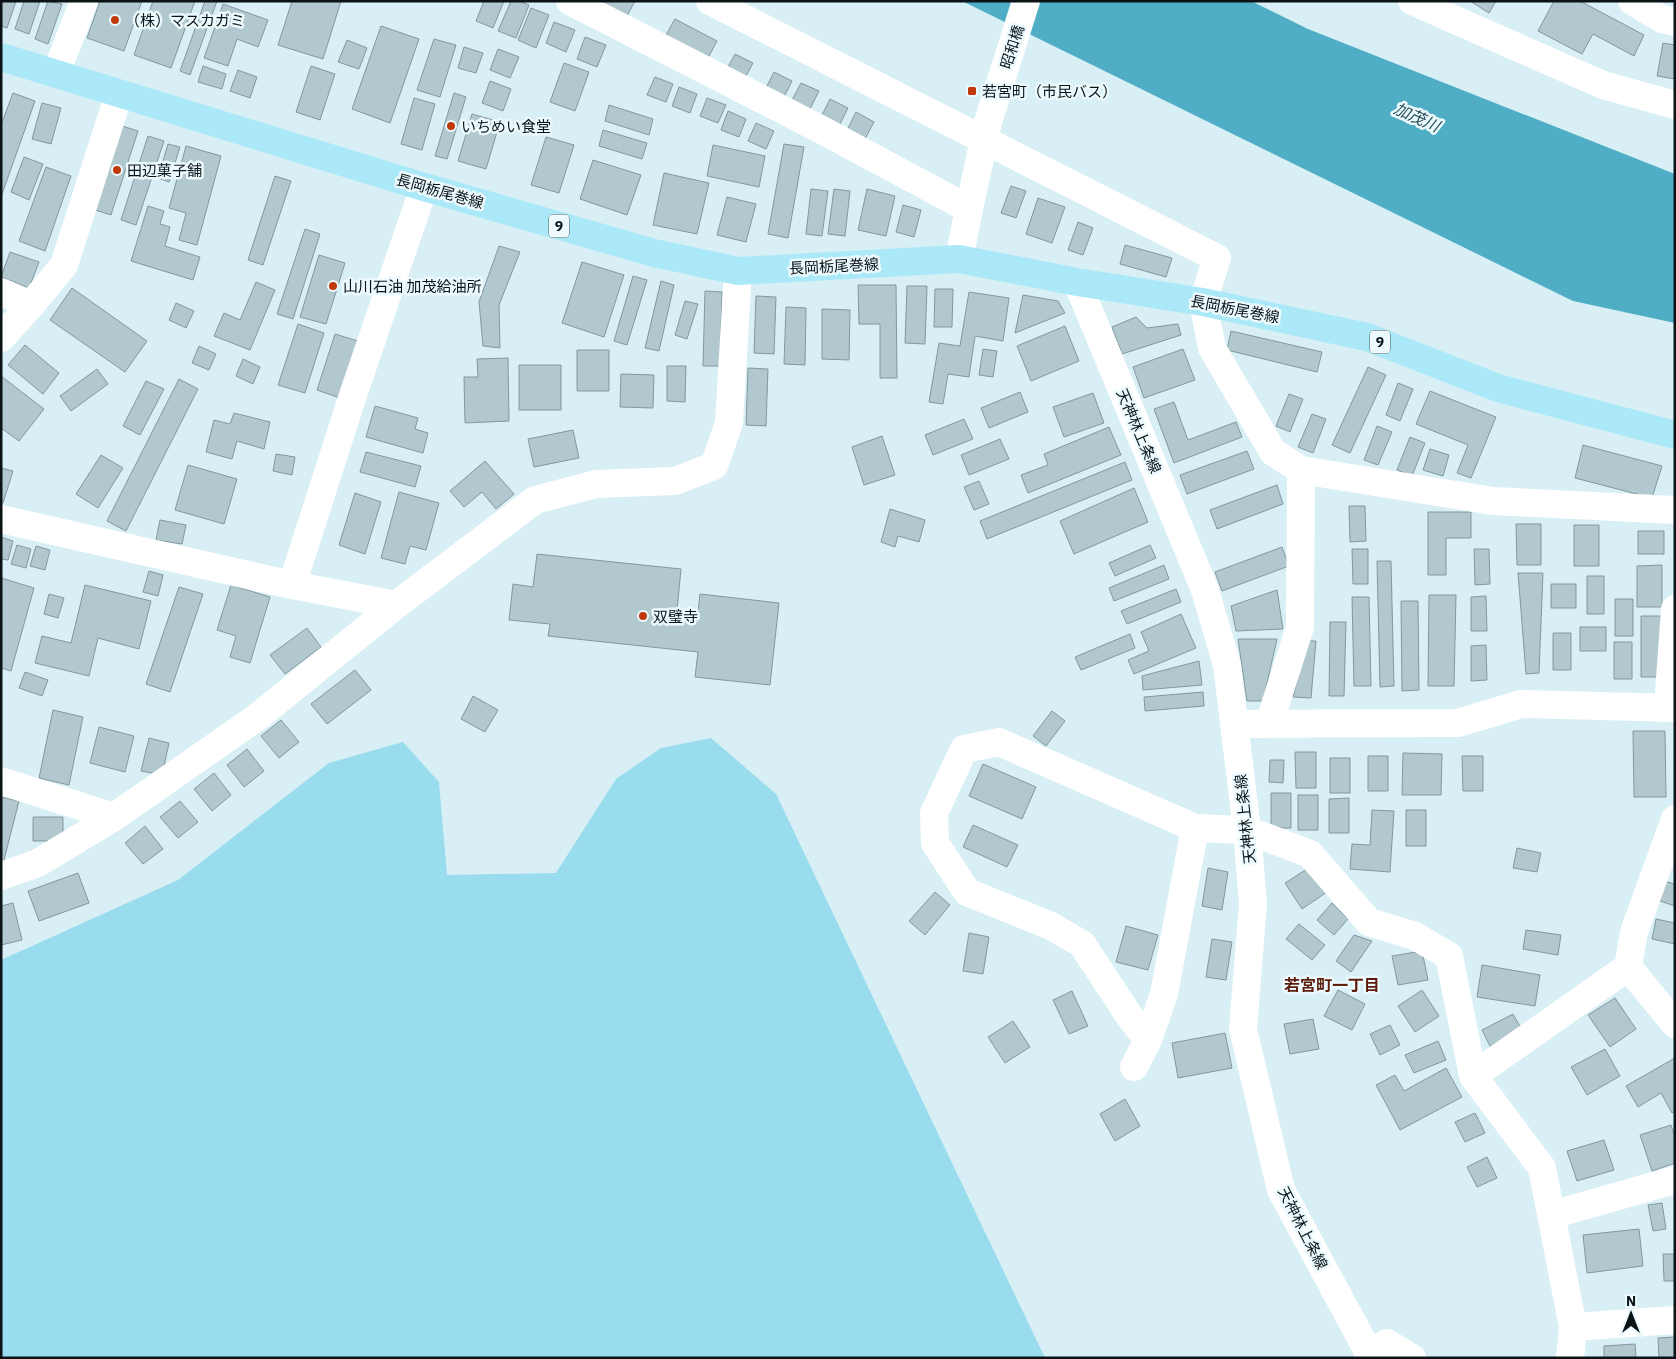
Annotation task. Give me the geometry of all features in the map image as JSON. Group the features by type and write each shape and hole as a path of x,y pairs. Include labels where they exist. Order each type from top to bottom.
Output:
{"main road":[{"name":"長岡栃尾巻線","path":"1,57 424,186 654,253 738,271 959,259 1077,282 1202,302 1367,337 1498,388 1675,435"}],"street":[{"path":"56,73 84,1"},
{"path":"570,1 820,129 969,209"},
{"path":"710,1 986,131 1217,258 1202,302 1212,348 1274,452 1302,470 1493,501 1675,510"},
{"name":"昭和橋","path":"959,259 986,131 1026,1"},
{"path":"1412,1 1603,85 1675,105"},
{"path":"1632,1 1669,14"},
{"path":"1,338 64,265 119,94"},
{"path":"292,585 353,395 424,186"},
{"path":"1,876 38,863 114,817 256,718 396,605 535,500 596,484 675,481 714,466 729,423 738,271"},
{"name":"天神林上条線","path":"1077,282 1205,590 1227,665 1247,830 1253,904 1243,1029 1282,1190 1370,1356"},
{"path":"1,292 31,305"},
{"path":"1270,724 1300,627 1302,470"},
{"path":"1,519 292,585 396,605"},
{"path":"1235,724 1458,723 1521,704 1671,707 1675,609"},
{"path":"1148,1040 1130,1017 1082,944 1051,926 967,892 935,843 934,813 964,749 999,742 1195,828 1247,830 1310,854 1369,922 1415,936 1449,956 1473,1076 1542,1168 1573,1327 1570,1358"},
{"path":"1,781 114,817"},
{"path":"1473,1076 1628,968 1634,932 1675,820"},
{"path":"1134,1067 1148,1040 1164,994 1195,828"},
{"path":"1628,968 1675,1024"},
{"path":"1551,1215 1675,1180"},
{"path":"1573,1327 1675,1320"},
{"path":"1370,1356 1387,1343 1412,1358"}],"shaded area":[{"path":"711,738 776,794 1045,1358 1,1358 1,960 178,880 329,763 403,742 439,782 447,875 556,873 616,779 661,748"}],"water":[{"name":"加茂川","path":"962,1 1251,1 1308,29 1675,174 1675,323 1573,301"}],"building":[{"path":"1,1 16,1 7,28 1,26"},
{"path":"24,1 40,1 29,34 15,29"},
{"path":"48,1 62,4 48,44 35,39"},
{"name":"（株）マスカガミ","path":"100,1 142,1 124,51 87,38"},
{"path":"153,1 195,1 171,68 134,55"},
{"path":"205,1 217,1 190,75 180,71"},
{"path":"292,1 341,1 323,59 278,45"},
{"path":"484,1 504,1 493,28 476,21"},
{"path":"511,1 519,1 529,5 516,38 498,31"},
{"path":"604,1 635,1 627,16 603,4"},
{"path":"1470,1 1496,1 1489,13"},
{"path":"1554,1 1580,1 1644,35 1634,56 1593,34 1582,54 1538,31"},
{"path":"223,4 268,20 258,47 237,39 228,66 204,58"},
{"path":"531,8 549,15 536,48 518,40"},
{"path":"675,19 717,41 708,58 666,35"},
{"path":"554,22 575,30 566,52 546,43"},
{"path":"381,26 419,39 390,123 352,109"},
{"path":"585,37 606,45 597,67 577,59"},
{"path":"434,39 456,45 440,97 417,90"},
{"path":"347,40 367,48 359,69 338,62"},
{"path":"1663,43 1675,45 1675,79 1657,76"},
{"path":"464,47 483,53 476,73 458,68"},
{"path":"498,49 519,57 510,78 490,70"},
{"path":"735,54 753,63 744,80 726,71"},
{"path":"564,63 589,72 575,111 550,102"},
{"path":"203,66 226,74 222,89 198,82"},
{"path":"311,66 335,74 320,120 296,112"},
{"path":"238,70 257,77 250,98 230,91"},
{"path":"774,72 792,81 783,99 765,90"},
{"path":"655,77 673,84 666,102 647,95"},
{"path":"490,81 511,89 503,111 482,103"},
{"path":"801,83 819,91 810,109 792,100"},
{"path":"679,87 697,94 690,113 672,106"},
{"path":"13,93 35,101 1,197 1,125"},
{"name":"いちめい食堂","path":"454,93 466,97 447,159 435,156"},
{"path":"414,98 435,104 422,150 401,144"},
{"path":"707,98 726,105 718,123 700,116"},
{"path":"830,99 848,108 839,126 821,117"},
{"path":"42,103 61,108 51,144 32,139"},
{"path":"609,105 653,119 649,135 605,121"},
{"path":"728,111 746,119 739,137 721,130"},
{"path":"856,112 874,122 865,139 847,130"},
{"path":"472,114 500,122 486,169 458,161"},
{"path":"756,123 774,131 766,149 748,141"},
{"name":"田辺菓子舗","path":"122,126 138,131 111,215 95,210"},
{"path":"603,130 647,143 642,159 599,146"},
{"path":"148,136 164,141 136,225 121,220"},
{"path":"546,137 574,145 559,193 531,185"},
{"path":"168,144 180,147 169,182 158,178"},
{"path":"784,144 804,147 788,238 768,234"},
{"path":"713,145 765,156 759,187 707,176"},
{"path":"186,146 221,156 197,245 179,240 186,213 169,208"},
{"path":"24,157 43,164 29,200 11,192"},
{"path":"593,160 641,175 627,215 580,199"},
{"path":"46,167 71,176 45,251 19,241"},
{"path":"664,173 709,183 697,234 653,225"},
{"path":"275,176 291,181 263,265 248,260"},
{"path":"1011,186 1026,191 1016,218 1001,213"},
{"path":"811,189 828,191 822,236 806,234"},
{"path":"834,189 850,191 845,236 828,234"},
{"path":"867,189 895,196 886,236 858,230"},
{"path":"727,197 756,204 746,242 717,235"},
{"path":"1038,198 1065,207 1052,243 1026,234"},
{"path":"903,205 921,210 914,237 896,232"},
{"path":"148,206 164,211 160,224 170,227 165,246 200,257 193,280 131,261"},
{"path":"1078,222 1093,228 1083,255 1068,250"},
{"path":"305,229 320,234 293,319 277,314"},
{"path":"1125,245 1172,258 1166,277 1120,264"},
{"path":"499,246 520,252 499,305 500,348 483,346 479,302"},
{"path":"10,252 39,262 29,288 1,277"},
{"path":"319,255 345,263 326,324 300,317"},
{"path":"582,262 624,275 604,337 562,323"},
{"path":"633,276 647,280 627,345 614,341"},
{"path":"661,281 674,285 659,351 645,348"},
{"path":"256,282 275,290 250,350 214,336 224,313 240,320"},
{"path":"858,285 896,285 897,378 880,378 880,324 859,324"},
{"path":"907,286 927,286 925,344 905,343"},
{"path":"72,288 147,341 125,372 50,320"},
{"path":"935,289 953,289 952,327 934,327"},
{"path":"705,291 722,292 720,366 703,366"},
{"path":"969,292 1009,298 1003,341 975,336 969,377 948,374 943,404 929,402 939,343 960,346"},
{"path":"1023,295 1058,301 1065,313 1015,333"},
{"path":"756,296 776,297 774,354 754,353"},
{"path":"685,301 698,304 687,339 675,335"},
{"path":"176,303 194,311 186,328 169,320"},
{"path":"786,307 806,308 805,365 784,364"},
{"path":"822,309 850,310 849,360 822,359"},
{"path":"1136,317 1147,328 1178,324 1181,335 1122,354 1112,327"},
{"path":"298,324 324,333 305,393 278,385"},
{"path":"1065,326 1079,361 1031,381 1017,346"},
{"path":"1231,331 1322,352 1317,372 1227,350"},
{"path":"335,334 358,341 340,398 317,390"},
{"path":"25,345 59,373 43,394 8,365"},
{"path":"199,346 216,354 209,370 192,363"},
{"path":"983,349 997,351 993,377 979,375"},
{"path":"1183,349 1195,380 1144,398 1133,367"},
{"path":"577,350 609,350 609,391 577,391"},
{"path":"508,358 509,421 465,423 464,377 478,377 477,359"},
{"path":"243,359 260,367 253,384 236,376"},
{"path":"519,365 561,365 561,410 519,410"},
{"path":"667,366 686,366 685,402 667,401"},
{"path":"1368,367 1386,375 1350,453 1332,445"},
{"path":"748,368 768,369 766,426 746,425"},
{"path":"97,369 108,384 71,411 60,396"},
{"path":"621,374 654,375 653,408 620,407"},
{"path":"1,376 44,409 19,441 1,428"},
{"path":"179,379 198,389 126,531 107,521"},
{"path":"146,381 164,389 140,435 123,426"},
{"path":"1398,383 1413,389 1400,421 1386,415"},
{"path":"1430,391 1496,417 1471,478 1457,473 1468,445 1416,424"},
{"path":"1020,392 1028,412 989,428 981,408"},
{"path":"1093,393 1104,423 1064,437 1053,407"},
{"path":"1289,394 1303,399 1290,432 1276,426"},
{"path":"1174,402 1188,440 1236,422 1242,437 1174,463 1154,409"},
{"path":"375,406 418,418 415,429 428,433 423,453 366,437"},
{"path":"234,413 270,422 264,449 237,441 232,459 206,452 214,420 230,424"},
{"path":"1312,414 1326,419 1313,453 1298,447"},
{"path":"964,419 973,439 933,455 925,435"},
{"path":"1377,426 1392,432 1378,465 1364,460"},
{"path":"1109,427 1121,455 1028,493 1021,475 1048,465 1044,454"},
{"path":"573,430 579,458 534,467 528,439"},
{"path":"882,436 895,475 864,485 852,447"},
{"path":"1410,437 1425,443 1412,476 1397,470"},
{"path":"1000,439 1009,459 969,475 961,455"},
{"path":"1583,445 1662,466 1652,498 1575,478"},
{"path":"1430,449 1449,455 1443,476 1423,470"},
{"path":"1247,451 1254,469 1187,494 1180,475"},
{"path":"366,452 421,466 415,487 360,472"},
{"path":"276,454 295,457 292,475 273,471"},
{"path":"101,455 123,468 98,508 76,494"},
{"path":"485,461 514,494 496,509 482,492 464,507 450,491"},
{"path":"1125,462 1132,480 987,539 980,521"},
{"path":"188,465 237,479 224,524 175,510"},
{"path":"1,468 13,471 3,503 1,503"},
{"path":"979,481 989,504 974,510 964,487"},
{"path":"1277,485 1283,504 1217,529 1210,510"},
{"path":"1134,488 1148,522 1074,554 1060,521"},
{"path":"399,492 439,503 426,550 410,546 405,564 381,558"},
{"path":"355,493 381,502 365,554 339,545"},
{"path":"1349,506 1365,506 1366,541 1350,542"},
{"path":"890,509 925,520 919,542 898,536 895,547 881,542"},
{"path":"1428,512 1471,512 1471,538 1446,538 1446,575 1428,575"},
{"path":"160,520 186,525 182,544 156,540"},
{"path":"1516,524 1541,524 1541,565 1517,565"},
{"path":"1574,525 1599,525 1599,566 1574,566"},
{"path":"1638,531 1664,531 1664,554 1638,554"},
{"path":"1,537 13,541 8,560 1,559"},
{"path":"17,545 31,549 26,568 11,564"},
{"path":"1150,545 1156,558 1115,576 1109,563"},
{"path":"36,546 50,550 45,570 30,566"},
{"path":"1282,547 1289,566 1222,591 1215,572"},
{"path":"1352,549 1368,549 1368,584 1353,584"},
{"path":"1474,549 1489,549 1490,584 1475,585"},
{"name":"双璧寺","path":"537,554 681,569 677,610 698,612 700,594 779,603 770,685 695,677 698,652 548,636 550,624 509,620 513,584 533,587"},
{"path":"1377,561 1391,561 1394,686 1380,687"},
{"path":"1164,565 1169,579 1114,601 1109,588"},
{"path":"1662,565 1662,607 1637,607 1637,566"},
{"path":"149,571 163,575 158,596 143,592"},
{"path":"1518,573 1543,573 1539,673 1526,674"},
{"path":"1587,576 1604,576 1604,614 1587,614"},
{"path":"1,578 34,588 11,671 1,668"},
{"path":"1551,584 1576,584 1576,608 1551,608"},
{"path":"85,585 151,601 139,649 98,638 89,676 35,663 42,636 71,643"},
{"path":"231,585 270,597 250,663 230,657 236,636 217,630"},
{"path":"179,587 203,594 170,692 146,684"},
{"path":"1176,589 1181,602 1127,624 1121,611"},
{"path":"1277,590 1283,629 1236,631 1231,606"},
{"path":"49,594 64,598 58,618 44,614"},
{"path":"1429,595 1456,595 1454,686 1428,686"},
{"path":"1486,596 1487,631 1471,631 1471,597"},
{"path":"1352,597 1369,597 1371,686 1354,686"},
{"path":"1615,599 1633,599 1633,636 1615,636"},
{"path":"1401,601 1418,601 1419,690 1402,691"},
{"path":"1181,614 1196,648 1134,674 1128,660 1149,651 1141,632"},
{"path":"1641,616 1661,616 1661,677 1641,677"},
{"path":"1330,622 1346,622 1344,696 1329,696"},
{"path":"1580,627 1606,627 1606,651 1580,651"},
{"path":"307,628 321,647 285,674 270,655"},
{"path":"1553,633 1571,633 1571,670 1553,670"},
{"path":"1130,634 1135,648 1081,670 1075,657"},
{"path":"1238,639 1277,639 1263,701 1247,701"},
{"path":"1307,641 1316,641 1311,698 1293,697"},
{"path":"1614,642 1632,642 1632,679 1614,679"},
{"path":"1486,645 1487,680 1471,681 1471,646"},
{"path":"1199,661 1202,685 1143,690 1142,676"},
{"path":"355,670 371,690 327,724 311,704"},
{"path":"25,672 48,680 42,696 19,688"},
{"path":"1203,692 1204,706 1145,711 1144,697"},
{"path":"473,696 498,710 485,732 461,719"},
{"path":"53,710 83,717 69,785 39,778"},
{"path":"1052,711 1065,721 1046,746 1033,736"},
{"path":"281,720 299,742 279,758 261,736"},
{"path":"99,727 134,736 125,772 90,763"},
{"path":"1633,731 1665,731 1666,797 1634,797"},
{"path":"149,738 169,743 162,775 141,771"},
{"path":"247,749 264,771 244,787 227,765"},
{"path":"1295,752 1316,752 1316,788 1296,788"},
{"path":"1403,753 1442,754 1441,795 1402,795"},
{"path":"1368,756 1388,756 1388,791 1368,791"},
{"path":"1462,756 1483,756 1483,791 1463,791"},
{"path":"1330,758 1350,758 1350,793 1330,793"},
{"path":"1270,760 1284,760 1283,783 1269,782"},
{"path":"983,764 1036,787 1022,819 969,796"},
{"path":"214,773 231,795 212,811 194,789"},
{"path":"1271,793 1291,793 1291,828 1271,828"},
{"path":"1298,795 1318,795 1318,830 1298,830"},
{"path":"1,797 19,801 3,864 1,864"},
{"path":"1349,798 1349,833 1329,833 1329,799"},
{"path":"180,801 198,822 178,838 160,817"},
{"path":"1372,810 1394,811 1390,872 1350,869 1352,844 1370,845"},
{"path":"1406,810 1426,810 1426,846 1406,846"},
{"path":"33,817 63,817 63,841 33,841"},
{"path":"973,825 1018,845 1007,867 963,847"},
{"path":"145,826 163,849 143,864 125,843"},
{"path":"1517,848 1541,853 1537,872 1513,868"},
{"path":"1310,867 1327,892 1302,909 1285,883"},
{"path":"1208,868 1228,872 1222,910 1202,906"},
{"path":"78,873 89,903 39,921 28,891"},
{"path":"1664,881 1675,884 1675,906 1657,900"},
{"path":"935,892 950,905 925,935 909,921"},
{"path":"13,903 22,940 1,945 1,906"},
{"path":"1332,903 1348,919 1334,935 1317,920"},
{"path":"1656,919 1675,923 1675,944 1652,939"},
{"path":"1299,924 1325,945 1312,960 1286,939"},
{"path":"1126,926 1158,935 1148,970 1116,962"},
{"path":"1526,930 1561,935 1558,955 1523,949"},
{"path":"969,933 989,937 983,974 963,971"},
{"path":"1354,935 1372,941 1351,972 1336,961"},
{"path":"1212,939 1232,942 1226,980 1206,977"},
{"path":"1422,951 1428,980 1398,985 1392,956"},
{"path":"1482,965 1540,975 1535,1006 1477,997"},
{"path":"1338,990 1365,1004 1352,1030 1324,1016"},
{"path":"1422,990 1439,1016 1415,1032 1398,1006"},
{"path":"1072,991 1088,1026 1069,1034 1053,1000"},
{"path":"1615,998 1636,1029 1610,1047 1588,1015"},
{"path":"1513,1014 1523,1032 1491,1048 1482,1030"},
{"path":"1313,1019 1319,1049 1290,1054 1284,1024"},
{"path":"1013,1021 1030,1047 1005,1063 988,1037"},
{"path":"1390,1025 1400,1045 1380,1055 1370,1034"},
{"path":"1225,1033 1232,1068 1178,1078 1172,1043"},
{"path":"1438,1041 1446,1060 1414,1073 1405,1055"},
{"path":"1605,1049 1620,1076 1587,1095 1571,1067"},
{"path":"1675,1058 1675,1111 1672,1113 1661,1093 1638,1107 1626,1086"},
{"path":"1446,1068 1462,1097 1400,1130 1376,1085 1395,1075 1404,1091"},
{"path":"1125,1099 1140,1126 1115,1141 1100,1114"},
{"path":"1475,1113 1485,1133 1465,1142 1455,1122"},
{"path":"1671,1125 1675,1137 1675,1163 1652,1171 1640,1135"},
{"path":"1604,1140 1614,1170 1577,1181 1567,1151"},
{"path":"1487,1157 1497,1178 1477,1187 1467,1167"},
{"path":"1662,1203 1666,1229 1653,1231 1648,1205"},
{"path":"1639,1229 1643,1266 1587,1273 1583,1235"},
{"path":"1663,1254 1675,1254 1675,1281 1664,1281"},
{"path":"1675,1337 1675,1358 1659,1358 1658,1338"},
{"path":"1635,1344 1636,1358 1604,1358 1604,1346"}],"place":[{"name":"（株）マスカガミ","path":"115,20"},
{"name":"若宮町（市民バス）","path":"972,91"},
{"name":"いちめい食堂","path":"451,126"},
{"name":"田辺菓子舗","path":"117,170"},
{"name":"山川石油 加茂給油所","path":"333,286"},
{"name":"双璧寺","path":"643,616"}],"district":[{"name":"若宮町一丁目","path":"1332,985"}]}
